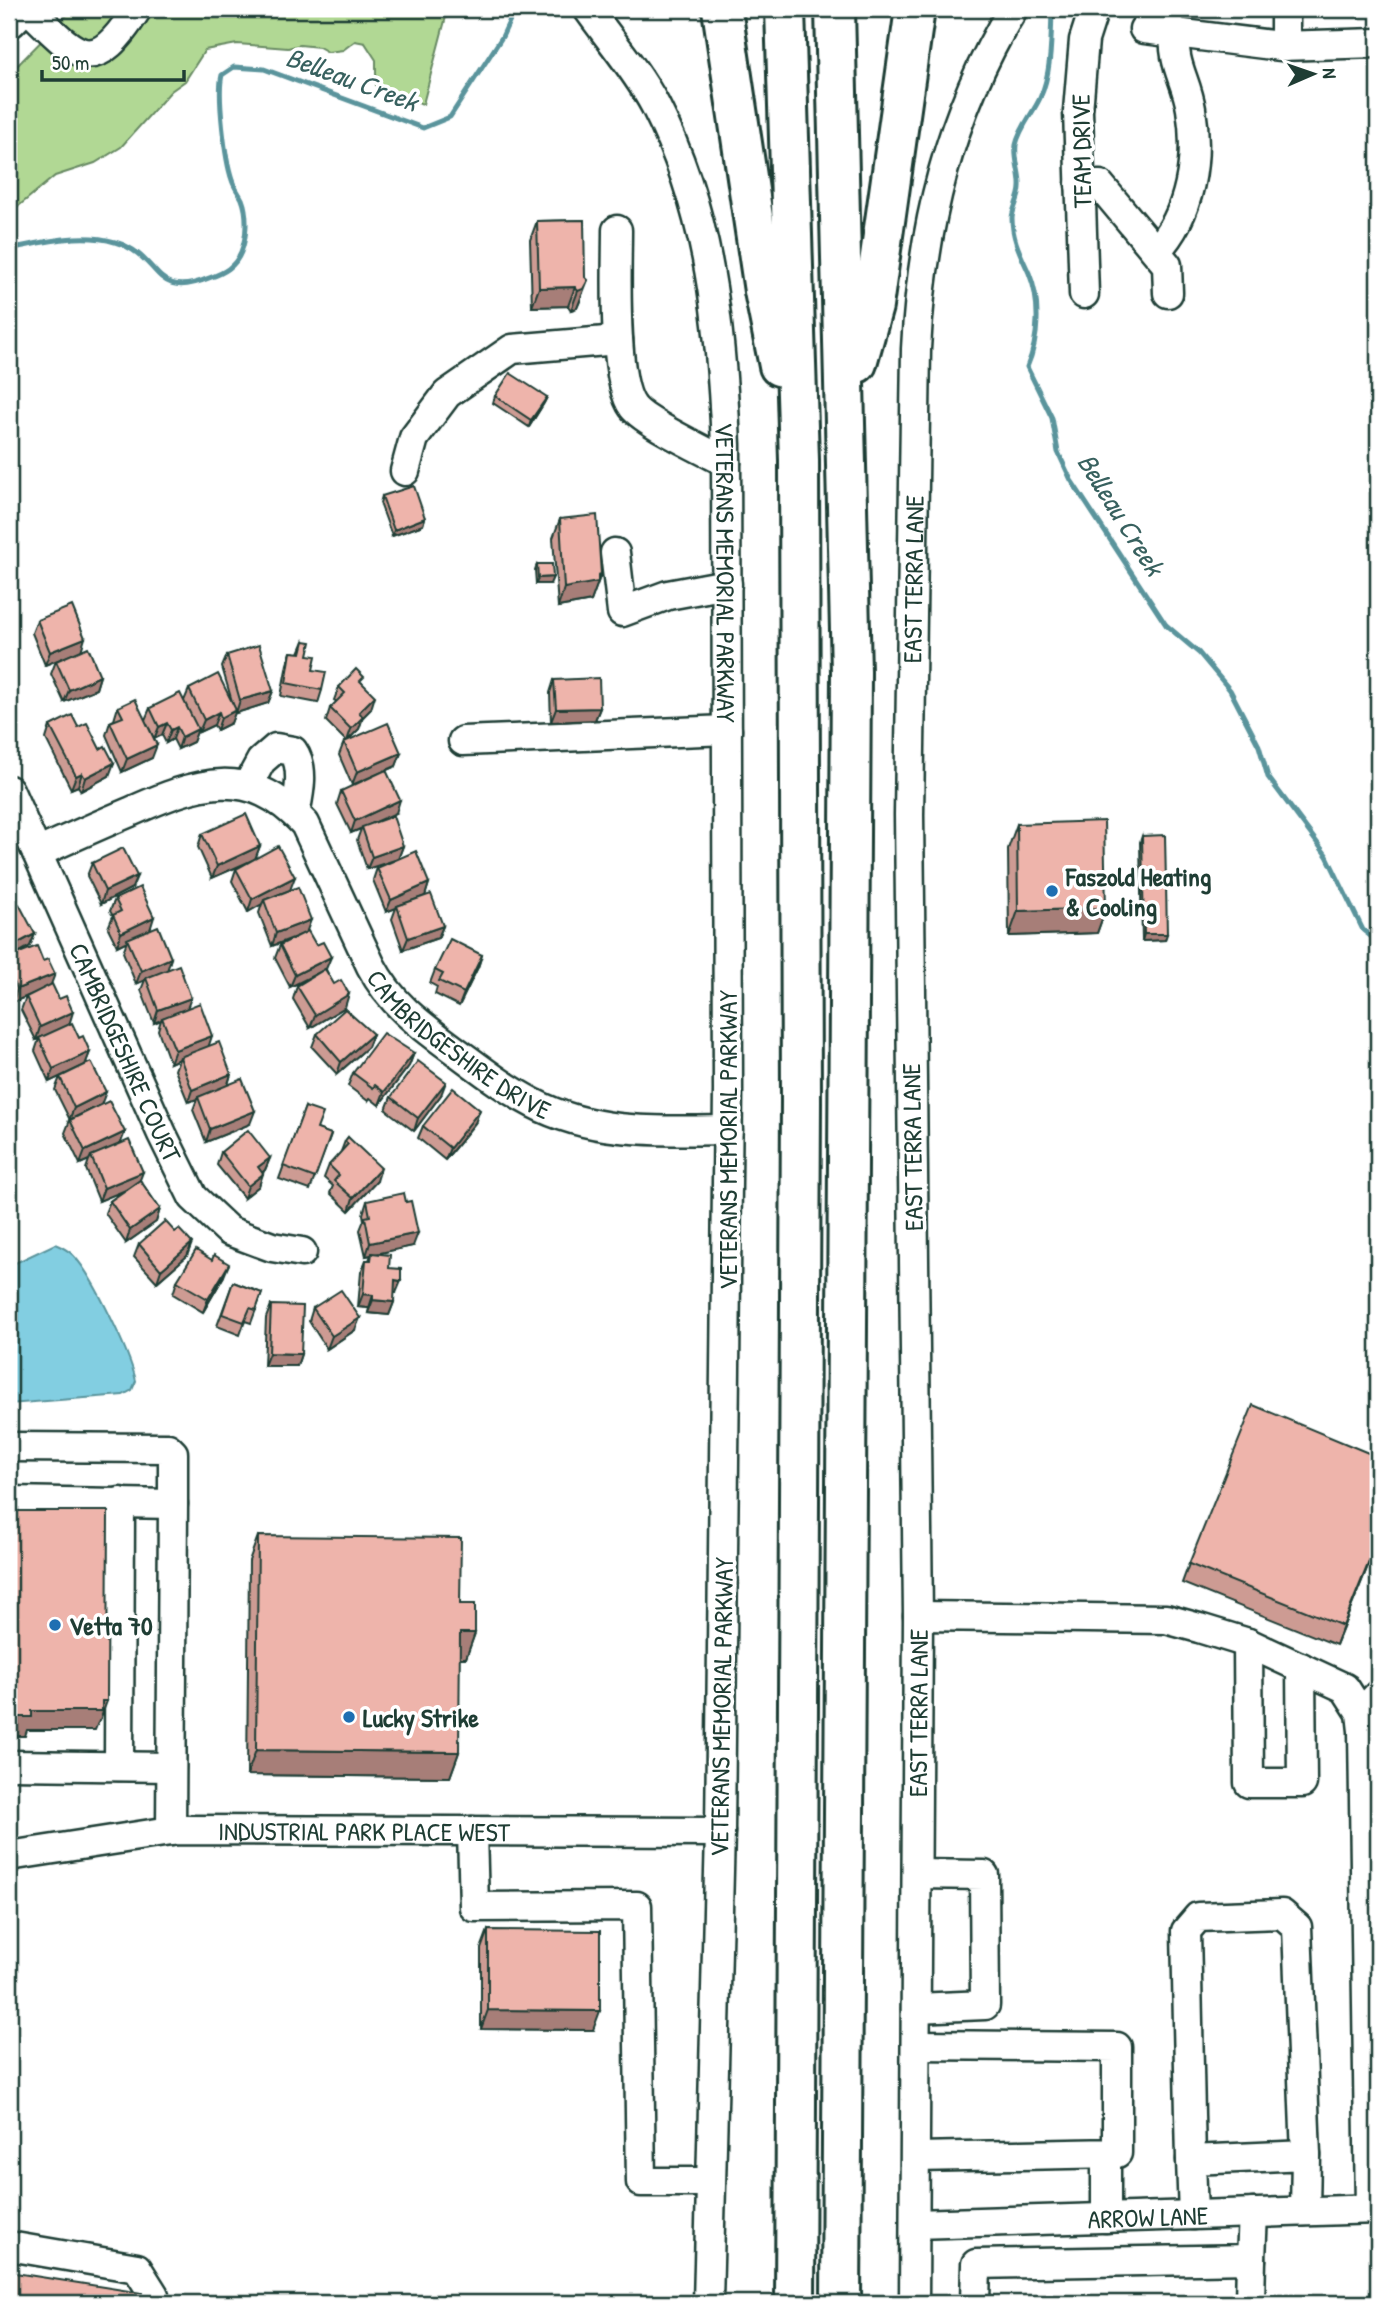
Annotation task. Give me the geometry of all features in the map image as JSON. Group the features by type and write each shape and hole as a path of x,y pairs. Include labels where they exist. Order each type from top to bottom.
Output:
{"highway":[{"path":"722,9 764,291 799,460"},
{"path":"785,9 799,460 801,1115 795,2303"},
{"path":"835,9 847,399 851,768 841,2303"},
{"path":"847,399 873,306 915,9"}],"main road":[{"path":"9,20 20,9"}],"street":[{"path":"29,9 66,45 82,54 97,54 110,47 137,9"},
{"name":"VETERANS MEMORIAL PARKWAY","path":"588,9 654,103 688,183 710,263 722,344 727,584 728,1130 720,1832 708,2303"},
{"name":"EAST TERRA LANE","path":"915,2303 918,1616 909,815 916,349 919,286 927,229 956,123 979,71 1013,9"},
{"name":"TEAM DRIVE","path":"1084,294 1078,111 1084,40 1094,9"},
{"path":"1285,9 1285,46"},
{"path":"1144,29 1175,31 1250,44 1285,46 1378,43"},
{"path":"1156,251 1169,237 1193,179 1191,109 1173,55 1175,31"},
{"path":"1080,185 1100,185 1156,251 1167,265 1168,293"},
{"path":"617,230 618,363 632,407 681,439 726,462"},
{"path":"405,471 414,438 447,394 512,349 618,340"},
{"path":"615,553 622,611 668,595 727,584"},
{"path":"463,741 727,730"},
{"path":"248,785 261,761 276,748 293,751 297,757 300,777 295,814"},
{"name":"CAMBRIDGESHIRE DRIVE","path":"37,853 177,791 215,783 248,785 289,806 317,844 382,988 397,1006 501,1084 534,1104 574,1120 615,1129 728,1130"},
{"name":"CAMBRIDGESHIRE COURT","path":"9,790 162,1134 193,1197 209,1216 229,1231 272,1247 302,1251"},
{"path":"9,1447 168,1448 173,1453 172,1831"},
{"path":"9,1501 173,1504"},
{"path":"119,1766 120,1502"},
{"path":"918,1616 1166,1619 1248,1643 1345,1688 1370,1704 1374,2209"},
{"path":"1248,1643 1249,1783 1302,1783 1301,1667"},
{"path":"9,1765 171,1767"},
{"name":"INDUSTRIAL PARK PLACE WEST","path":"9,1856 172,1831 720,1832"},
{"path":"472,1831 474,1907 637,1906 641,2182 711,2182"},
{"path":"916,2008 985,2005 984,1875 917,1874"},
{"path":"1193,2215 1186,1931 1198,1917 1282,1914 1297,1927 1306,2155 1305,2211"},
{"path":"916,2045 1117,2047 1117,2153 916,2157"},
{"path":"1106,2154 1106,2218"},
{"path":"1191,2160 1306,2155"},
{"name":"ARROW LANE","path":"915,2224 1374,2209"},
{"path":"1250,2303 1253,2213"},
{"path":"9,2246 137,2267 154,2295 153,2303"},
{"path":"975,2303 976,2264 1251,2259"}],"green space":[{"path":"73,9 448,9 423,104 376,89 376,60 365,43 355,41 343,50 328,52 319,47 300,45 288,48 237,44 205,50 185,81 171,91 121,147 95,163 55,176 9,214 9,74"}],"water":[{"path":"55,1244 73,1255 90,1279 119,1335 136,1381 132,1390 123,1395 9,1404 9,1266"}],"building":[{"path":"584,220 585,277 588,280 583,289 578,291 575,287 539,288 537,221"},
{"path":"510,373 547,397 531,420 495,396"},
{"path":"414,486 425,518 394,530 382,496"},
{"path":"597,515 601,574 598,575 598,582 564,588 560,519"},
{"path":"537,564 552,564 553,577 538,578"},
{"path":"72,606 85,638 50,652 37,620"},
{"path":"304,641 311,642 308,655 316,656 313,670 326,672 322,690 286,683 291,652 301,653"},
{"path":"259,645 273,691 240,700 227,655"},
{"path":"88,647 100,676 69,690 56,661"},
{"path":"356,669 364,677 360,681 375,696 359,712 363,717 351,729 330,708 345,693 339,687"},
{"path":"218,674 236,710 221,718 219,712 204,720 189,689"},
{"path":"599,678 600,708 556,709 554,680"},
{"path":"180,693 198,729 182,737 177,727 171,730 167,723 159,727 150,708"},
{"path":"135,699 157,745 127,759 110,722 123,717 118,707"},
{"path":"72,715 78,727 87,723 100,749 105,746 114,763 85,778 82,773 76,776 50,726"},
{"path":"388,723 401,753 357,772 344,742"},
{"path":"386,770 400,800 355,821 341,791"},
{"path":"246,814 260,846 217,866 202,834"},
{"path":"393,816 403,846 372,857 362,827"},
{"name":"Faszold Heating & Cooling","path":"1104,821 1106,908 1018,911 1017,824"},
{"path":"1165,835 1167,934 1144,934 1142,836"},
{"path":"278,846 295,877 252,899 236,869"},
{"path":"123,848 137,876 105,891 92,863"},
{"path":"416,851 429,883 391,900 377,868"},
{"path":"9,879 16,896 9,899"},
{"path":"140,887 154,917 121,933 113,915 121,911 115,899"},
{"path":"298,887 311,920 276,933 264,900"},
{"path":"431,894 443,926 408,938 397,906"},
{"path":"19,904 35,934 9,948 9,909"},
{"path":"158,926 171,958 141,971 127,939"},
{"path":"308,931 316,945 323,942 331,957 295,975 280,945"},
{"path":"450,939 482,955 464,993 439,981 443,974 435,970"},
{"path":"37,946 43,961 48,959 55,974 17,989 14,982 9,985 9,957"},
{"path":"179,965 191,998 158,1010 146,978"},
{"path":"325,969 334,984 341,980 349,994 315,1015 297,986"},
{"path":"52,984 59,999 66,996 73,1012 40,1027 26,997"},
{"path":"200,1003 212,1036 175,1050 162,1018"},
{"path":"345,1009 373,1034 341,1062 317,1034"},
{"path":"72,1023 79,1038 83,1036 90,1052 53,1069 39,1038"},
{"path":"383,1033 414,1053 384,1092 375,1085 373,1088 353,1073"},
{"path":"219,1042 231,1074 192,1090 180,1057"},
{"path":"418,1061 446,1082 418,1118 391,1097"},
{"path":"91,1062 106,1092 74,1108 60,1077"},
{"path":"242,1079 255,1111 210,1129 198,1097"},
{"path":"453,1088 480,1110 450,1148 423,1126"},
{"path":"109,1101 125,1132 85,1151 70,1120"},
{"path":"305,1107 323,1113 317,1129 331,1134 315,1178 283,1166"},
{"path":"248,1130 270,1158 258,1167 263,1174 248,1186 221,1152"},
{"path":"348,1137 381,1168 353,1198 334,1181 339,1175 329,1165 348,1144 345,1141"},
{"path":"129,1140 143,1172 104,1188 91,1156"},
{"path":"140,1180 160,1209 130,1230 110,1201"},
{"path":"404,1193 406,1202 411,1201 418,1233 370,1243 365,1217 370,1216 367,1201"},
{"path":"165,1221 175,1232 179,1229 192,1243 161,1270 139,1244"},
{"path":"196,1250 212,1260 214,1255 229,1264 208,1299 177,1281"},
{"path":"372,1253 390,1255 389,1268 401,1269 401,1281 395,1280 394,1302 373,1300 373,1295 363,1294 366,1260 371,1260"},
{"path":"233,1282 262,1293 256,1310 250,1308 244,1322 222,1314"},
{"path":"341,1290 360,1318 332,1336 313,1308"},
{"path":"271,1305 303,1306 301,1354 269,1353"},
{"path":"1253,1405 1378,1457 1378,1539 1343,1626 1189,1564"},
{"name":"Vetta 70","path":"9,1511 108,1511 107,1701 102,1701 102,1711 32,1711 32,1717 9,1717"},
{"name":"Lucky Strike","path":"258,1536 461,1538 460,1604 475,1604 475,1633 460,1633 459,1752 256,1750"},
{"path":"488,1930 600,1931 600,2011 488,2010"},
{"path":"9,2272 142,2293 140,2303 9,2303"}],"waterway":[{"name":"Belleau Creek","path":"9,249 62,239 102,239 130,249 166,281 190,284 219,274 232,266 239,257 245,240 246,226 244,205 229,171 221,111 222,75 234,67 264,69 423,128 450,117 502,37 515,9"},
{"name":"Belleau Creek","path":"1052,9 1047,77 1040,98 1016,145 1020,187 1012,226 1033,284 1037,308 1034,345 1027,367 1052,418 1058,452 1071,480 1166,625 1199,653 1230,690 1259,746 1268,777 1327,856 1363,930 1378,942"}],"place":[{"name":"Faszold Heating & Cooling","path":"1052,891"},
{"name":"Vetta 70","path":"55,1625"},
{"name":"Lucky Strike","path":"349,1717"}]}
